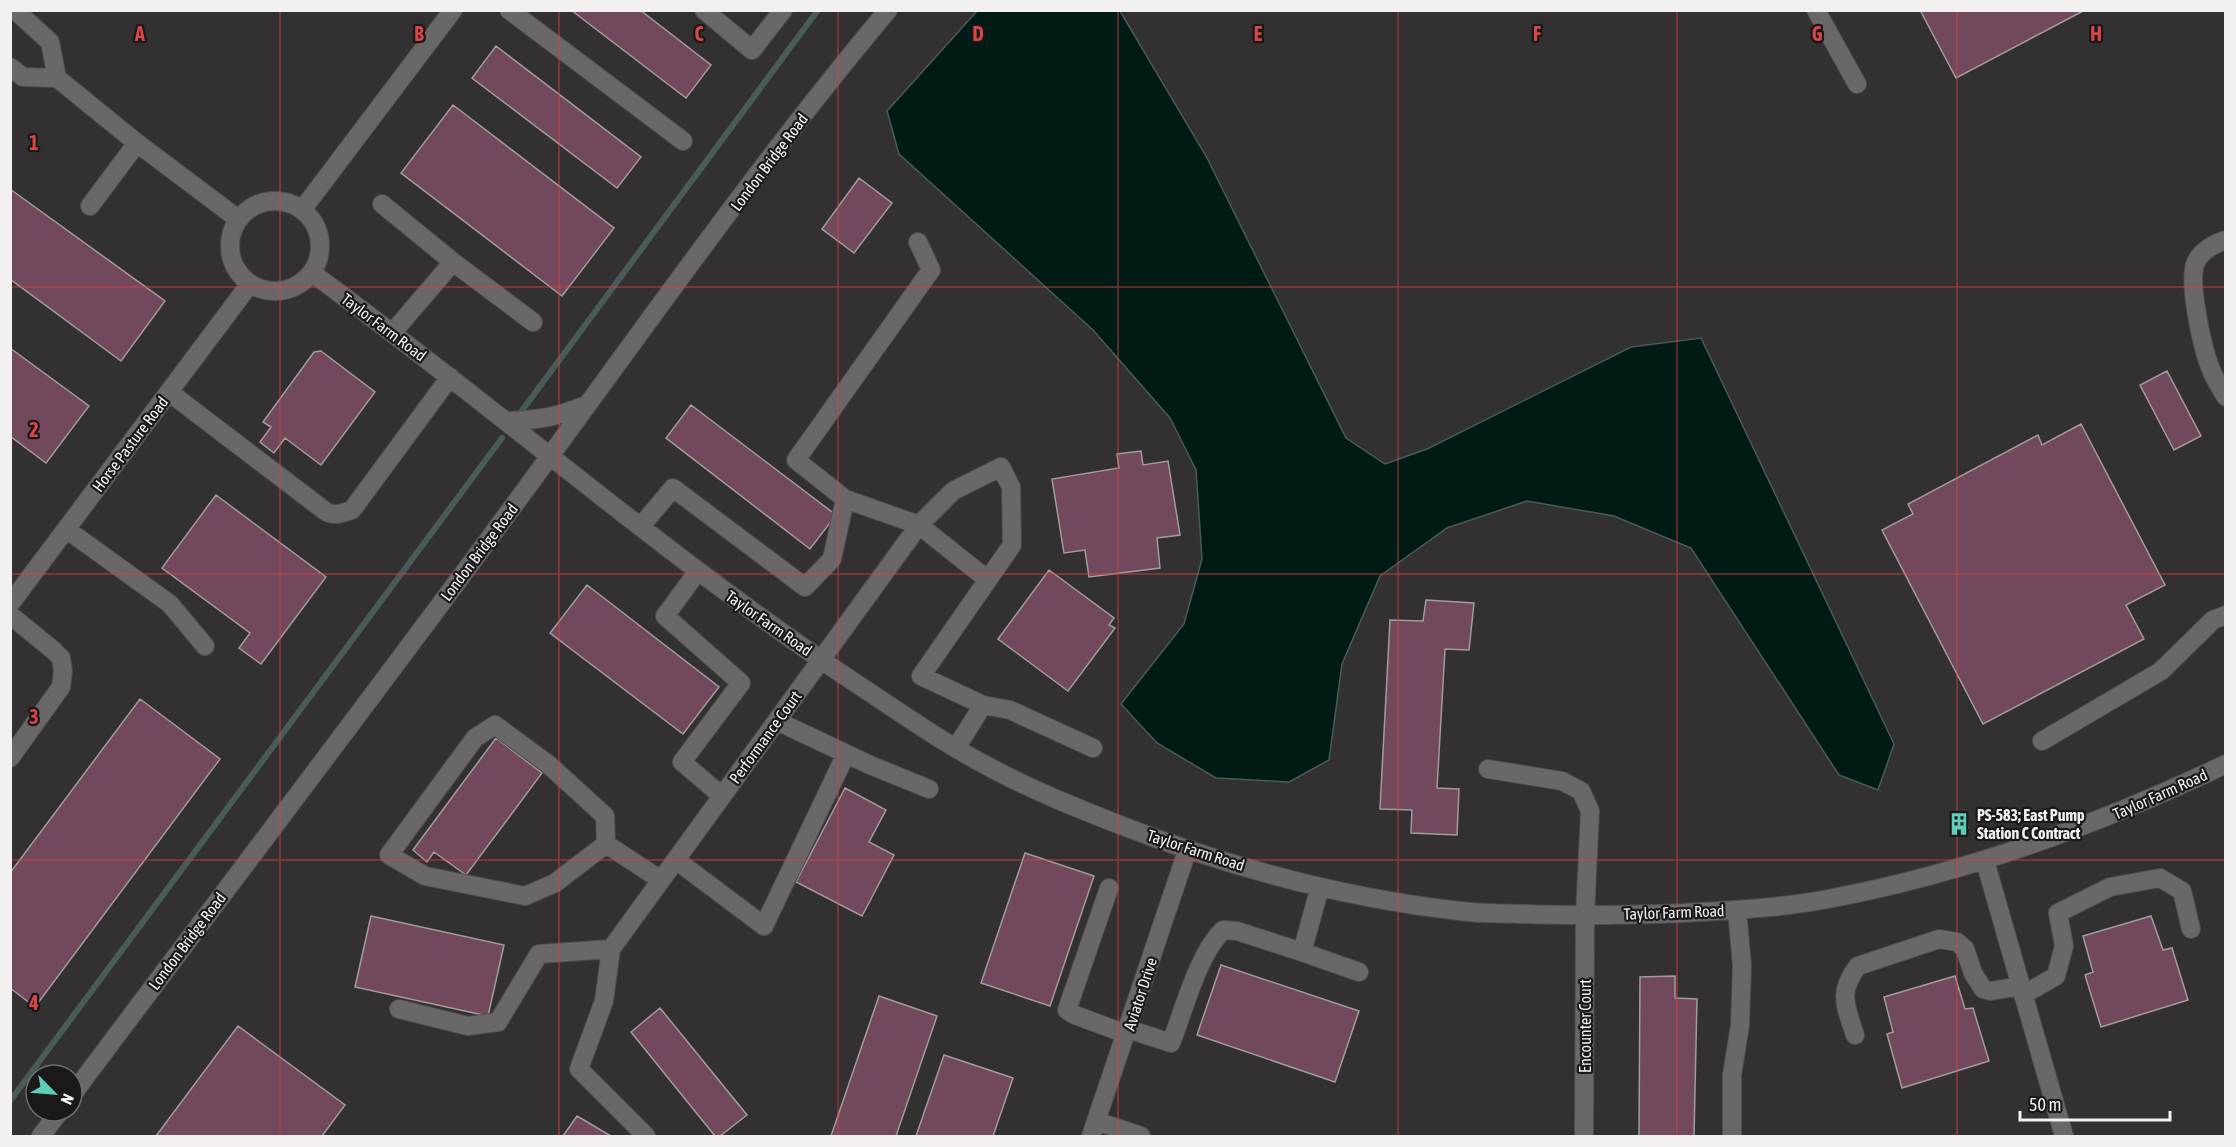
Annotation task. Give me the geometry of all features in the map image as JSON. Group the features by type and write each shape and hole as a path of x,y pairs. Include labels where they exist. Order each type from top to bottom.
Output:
{"street":[{"path":"15,10 50,42 57,78"},
{"path":"302,210 453,10"},
{"path":"509,10 683,141"},
{"path":"704,10 752,50 783,10"},
{"name":"London Bridge Road","path":"84,1079 586,405 831,80 888,10"},
{"path":"1816,10 1857,84"},
{"path":"10,67 23,77 57,78 137,143 238,219"},
{"path":"90,206 137,143"},
{"path":"261,202 283,202 302,210 312,220 318,232 320,246 318,260 312,273 302,283 276,292 249,285 238,274 231,261 229,247 231,232 238,219 248,209 261,202"},
{"path":"382,204 453,262 533,322"},
{"path":"2226,240 2213,244 2196,261 2193,285 2197,314 2212,370 2226,397"},
{"path":"918,242 931,270 796,460 845,499 919,525 988,580 921,676 983,705 1010,710 1093,748"},
{"path":"393,332 453,262"},
{"name":"Taylor Farm Road","path":"312,273 393,332 698,571 821,660 991,769 1062,802 1187,851 1320,887 1380,900 1466,912 1645,915 1737,910 1827,900 1915,881 2061,835 2140,804 2226,764"},
{"name":"Horse Pasture Road","path":"10,604 249,285"},
{"path":"169,392 325,511 339,514 352,510 450,377"},
{"path":"507,421 549,418 586,405"},
{"name":"Performance Court","path":"611,949 919,525 953,491 1001,467 1011,487 1012,545 988,580"},
{"path":"640,526 673,488 805,587 832,559 845,499"},
{"path":"66,529 170,604 205,646"},
{"path":"698,571 665,616 741,683 682,762 722,796"},
{"path":"10,615 61,658 63,671 61,687 10,758"},
{"path":"2042,741 2161,671 2213,621 2226,615"},
{"path":"956,747 983,705"},
{"path":"777,721 846,754 929,789"},
{"path":"495,725 548,764 605,816 606,844 555,883 525,896 424,876 389,855 475,738 495,725"},
{"path":"675,860 764,926 846,754"},
{"name":"Encounter Court","path":"1488,769 1562,781 1581,791 1590,811 1585,915 1584,1137"},
{"path":"606,844 661,880"},
{"name":"Aviator Drive","path":"1094,1129 1187,851"},
{"path":"1984,861 2064,1137"},
{"path":"1855,1035 1844,999 1850,977 1858,966 1939,939 1957,942 1965,950 1973,973 1983,989 2022,990 2056,976 2064,946 2058,913 2110,886 2160,878 2182,891 2191,929"},
{"path":"1302,952 1320,887"},
{"path":"1109,888 1067,1010 1075,1015 1171,1044 1203,960 1213,939 1223,930 1237,931 1359,972"},
{"path":"1732,1137 1732,1075 1740,1025 1742,966 1737,910"},
{"path":"399,1009 468,1026 498,1022 539,954 611,949 604,1001 579,1069 646,1137"},
{"path":"41,1137 51,1123"},
{"path":"1094,1129 1141,1137"}],"shaded area":[{"path":"977,11 1120,11 1206,156 1346,438 1385,464 1427,449 1631,347 1701,338 1894,744 1878,790 1839,775 1691,548 1614,516 1527,501 1447,528 1380,576 1342,664 1329,760 1289,782 1216,778 1157,743 1121,704 1184,624 1202,559 1196,470 1170,418 1093,330 899,154 887,111"}],"building":[{"path":"571,10 640,10 711,65 686,98"},
{"path":"1920,10 2085,10 1956,78"},
{"path":"496,46 641,157 617,188 472,78"},
{"path":"453,105 614,228 562,296 401,173"},
{"path":"859,178 892,203 854,253 822,229"},
{"path":"10,189 165,301 121,361 10,279"},
{"path":"10,348 89,406 46,463 10,436"},
{"path":"321,351 375,392 321,465 285,438 274,453 260,442 271,427 263,422 314,352"},
{"path":"2167,371 2201,436 2174,450 2140,385"},
{"path":"691,405 836,515 810,549 666,438"},
{"path":"2081,424 2165,585 2126,605 2144,639 1983,724 1882,530 1913,514 1908,504 2038,435 2042,445"},
{"path":"1141,451 1143,465 1168,461 1180,535 1157,538 1160,568 1089,577 1085,550 1064,553 1052,479 1119,468 1117,454"},
{"path":"216,495 326,577 261,664 239,648 250,633 162,568"},
{"path":"1049,570 1114,618 1109,625 1115,628 1068,691 998,639"},
{"path":"587,585 719,687 683,734 550,633"},
{"path":"1426,600 1474,603 1469,650 1445,649 1437,788 1459,789 1457,835 1411,833 1412,810 1380,809 1390,620 1423,621"},
{"path":"140,699 220,759 35,1007 10,988 10,873"},
{"path":"496,738 542,773 466,875 434,852 427,862 413,850"},
{"path":"845,788 886,810 869,842 894,855 862,916 796,882"},
{"name":"PS-583; East Pump Station C Contract","path":"1964,815 1968,828 1955,833 1951,819"},
{"path":"1025,853 1094,876 1050,1006 981,983"},
{"path":"371,916 504,945 488,1016 355,987"},
{"path":"2151,916 2163,950 2172,948 2188,1000 2101,1027 2085,975 2093,972 2083,936"},
{"path":"1221,965 1359,1011 1335,1082 1197,1035"},
{"path":"1675,976 1675,998 1697,999 1694,1136 1639,1136 1640,977"},
{"path":"1955,976 1965,1009 1973,1008 1989,1061 1902,1088 1887,1034 1893,1032 1884,997"},
{"path":"879,996 937,1016 896,1136 831,1136"},
{"path":"660,1008 747,1115 720,1136 715,1136 631,1032"},
{"path":"238,1026 345,1105 322,1136 156,1136"},
{"path":"944,1055 1013,1078 993,1136 916,1136"},
{"path":"577,1116 611,1136 563,1136"}],"waterway":[{"path":"518,416 818,10"},
{"path":"10,1101 502,438"}],"place":[{"name":"PS-583; East Pump Station C Contract","path":"1959,824"}]}
